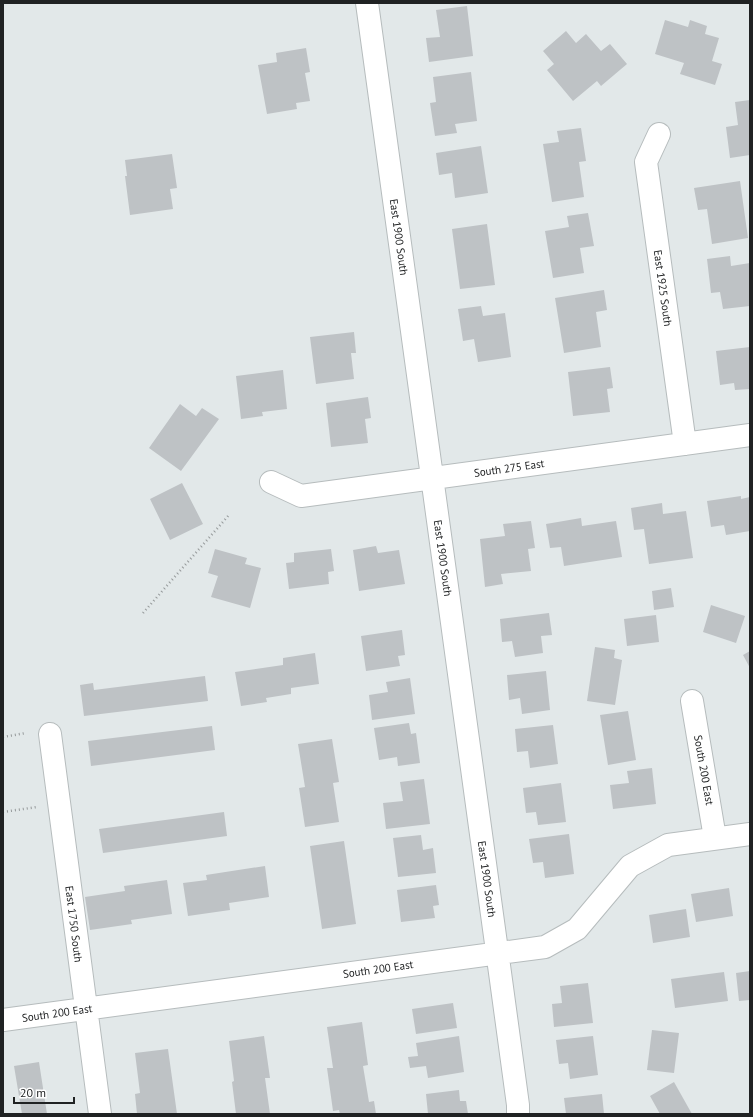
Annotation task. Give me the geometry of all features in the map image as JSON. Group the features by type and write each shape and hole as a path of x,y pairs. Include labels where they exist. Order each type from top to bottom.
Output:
{"street":[{"name":"East 1900 South","path":"367,3 518,1105 518,1114"},
{"name":"East 1925 South","path":"659,134 646,162 685,444"},
{"name":"South 275 East","path":"271,482 301,496 750,435"},
{"name":"South 200 East","path":"692,701 716,838"},
{"name":"East 1750 South","path":"50,734 100,1114"},
{"name":"South 200 East","path":"3,1020 544,947 578,929 630,866 668,845 750,834"}],"path":[{"path":"143,613 229,515"},
{"path":"3,737 26,733"},
{"path":"3,812 37,807"}],"building":[{"path":"467,6 473,56 429,62 426,38 440,37 436,10"},
{"path":"665,20 688,27 690,20 707,26 705,34 719,38 712,61 722,64 715,85 680,74 684,63 655,54"},
{"path":"566,31 576,43 586,34 601,51 610,44 627,64 601,86 597,81 573,101 547,70 554,64 543,51"},
{"path":"306,48 310,72 305,73 310,101 296,103 297,109 267,114 258,65 277,62 276,53"},
{"path":"471,72 477,121 455,124 457,133 435,136 430,103 436,102 433,77"},
{"path":"750,100 750,155 730,158 726,127 738,125 735,102"},
{"path":"581,128 586,161 579,162 584,197 552,202 543,144 559,142 557,131"},
{"path":"481,146 488,193 455,198 452,173 439,175 436,153"},
{"path":"172,154 177,188 170,189 173,209 130,215 125,176 127,176 125,160"},
{"path":"740,181 748,238 712,244 707,209 698,210 694,188"},
{"path":"588,213 594,246 580,248 584,273 553,278 545,231 569,227 567,216"},
{"path":"487,224 495,285 460,289 452,229"},
{"path":"730,256 731,266 750,263 750,306 723,309 720,292 711,293 707,259"},
{"path":"604,290 607,310 596,312 601,347 564,353 555,298"},
{"path":"481,306 483,316 505,313 511,357 478,362 474,339 463,341 458,309"},
{"path":"354,332 356,353 351,353 354,379 316,384 310,337"},
{"path":"750,347 750,389 735,390 734,383 720,385 716,351"},
{"path":"610,367 613,388 607,389 610,412 573,416 568,372"},
{"path":"283,370 287,409 262,412 263,416 241,419 236,376"},
{"path":"368,397 371,418 365,419 368,443 331,447 326,403"},
{"path":"180,404 196,416 202,408 219,419 181,471 149,448"},
{"path":"182,483 203,524 170,540 150,499"},
{"path":"741,496 741,499 750,497 750,531 726,535 724,525 711,527 707,501"},
{"path":"662,503 663,514 686,511 693,558 649,564 644,529 634,530 631,508"},
{"path":"581,518 582,526 616,521 622,557 564,566 561,547 550,548 546,524"},
{"path":"531,521 535,548 528,549 531,571 501,574 503,584 485,587 480,539 505,536 503,524"},
{"path":"376,546 378,553 399,550 405,584 359,591 353,550"},
{"path":"215,549 247,558 245,564 261,568 250,608 211,597 218,576 208,573"},
{"path":"331,549 334,571 328,572 329,584 289,589 286,563 294,562 294,553"},
{"path":"671,588 674,607 654,610 652,591"},
{"path":"711,605 745,616 736,643 703,632"},
{"path":"549,613 552,635 541,636 543,653 515,657 512,641 502,642 500,619"},
{"path":"656,615 659,642 627,646 624,619"},
{"path":"402,630 405,655 398,656 400,666 366,671 361,636"},
{"path":"595,647 615,650 614,658 622,660 615,705 587,701"},
{"path":"750,651 750,668 743,655"},
{"path":"315,653 319,684 291,688 291,694 266,698 267,702 241,706 235,672 283,665 283,658"},
{"path":"546,671 550,710 522,714 520,698 509,700 507,675"},
{"path":"205,676 208,701 84,716 80,685 93,683 94,690"},
{"path":"410,678 415,714 372,720 369,695 388,692 386,682"},
{"path":"628,711 636,760 608,765 600,715"},
{"path":"409,723 411,734 416,733 420,763 398,766 397,757 379,760 374,728"},
{"path":"553,725 558,764 530,768 528,751 517,752 515,729"},
{"path":"212,726 215,750 91,766 88,741"},
{"path":"332,739 339,782 333,783 339,822 305,827 299,788 305,787 298,744"},
{"path":"652,768 656,804 613,809 610,785 629,783 627,771"},
{"path":"424,779 430,824 386,829 383,803 403,801 400,782"},
{"path":"561,783 566,822 538,825 536,812 526,813 523,788"},
{"path":"224,812 227,836 103,853 99,829"},
{"path":"569,834 574,874 545,878 543,862 533,863 529,839"},
{"path":"421,835 423,850 433,848 436,873 398,877 393,838"},
{"path":"344,841 356,924 322,929 310,846"},
{"path":"265,866 269,897 229,903 230,910 188,916 183,883 207,880 206,875"},
{"path":"167,880 172,914 131,920 132,924 90,930 85,897 125,891 124,886"},
{"path":"436,885 439,905 433,906 435,918 401,922 397,890"},
{"path":"729,888 733,916 696,922 691,894"},
{"path":"686,909 690,937 653,943 649,915"},
{"path":"750,971 750,1000 739,1001 736,973"},
{"path":"724,972 728,1001 675,1008 671,979"},
{"path":"588,983 593,1023 554,1027 552,1004 562,1003 560,986"},
{"path":"453,1003 457,1028 416,1034 412,1009"},
{"path":"362,1022 368,1065 363,1066 369,1102 374,1101 376,1114 340,1114 339,1110 333,1111 327,1068 333,1068 327,1027"},
{"path":"652,1030 679,1033 674,1073 647,1070"},
{"path":"264,1036 270,1078 265,1078 270,1114 236,1114 229,1041"},
{"path":"459,1036 464,1072 428,1078 426,1066 410,1068 408,1057 418,1056 416,1043"},
{"path":"593,1036 598,1075 570,1079 568,1063 559,1064 556,1040"},
{"path":"168,1049 177,1114 137,1114 135,1094 140,1093 135,1053"},
{"path":"39,1062 47,1114 22,1114 14,1066"},
{"path":"674,1082 692,1114 660,1114 650,1096"},
{"path":"459,1090 460,1101 466,1101 468,1114 428,1114 426,1094"},
{"path":"602,1094 604,1114 566,1114 564,1098"}]}
